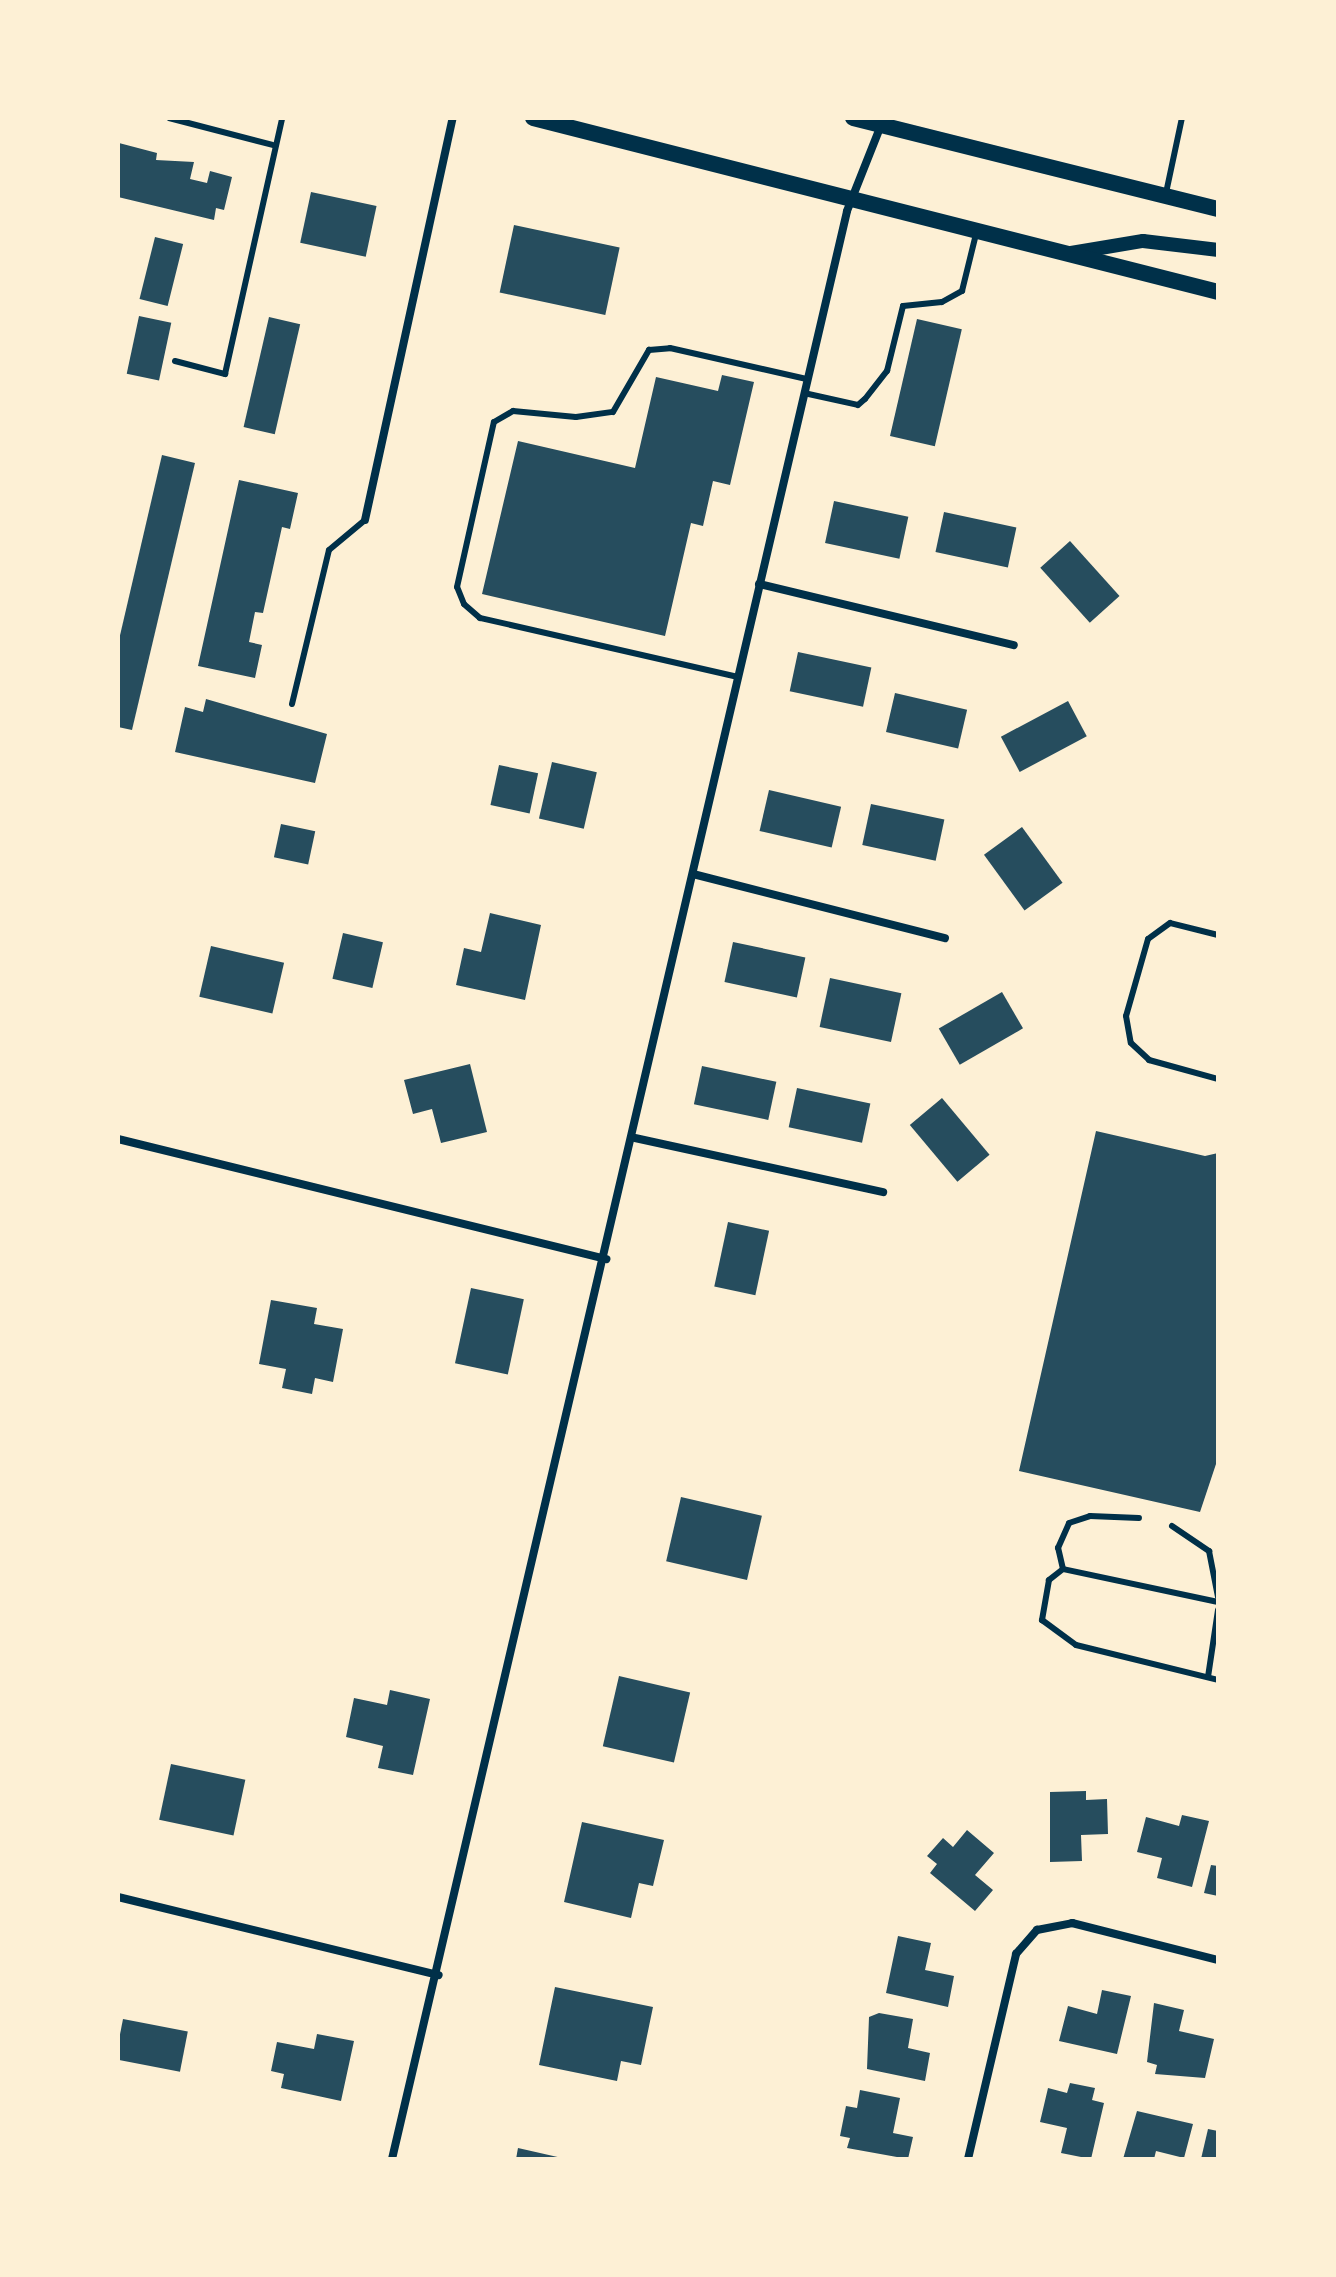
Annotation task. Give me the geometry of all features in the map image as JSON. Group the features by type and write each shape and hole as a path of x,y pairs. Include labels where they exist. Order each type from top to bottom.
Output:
{"main road":[{"path":"533,118 849,203 1218,292"},
{"path":"853,118 882,122 1218,209"}],"street":[{"path":"365,520 453,118"},
{"path":"392,2159 439,1975 635,1138 759,584 849,203 882,122"},
{"path":"1063,254 1143,241 1218,250"},
{"path":"759,584 1014,645"},
{"path":"693,874 945,938"},
{"path":"635,1138 883,1192"},
{"path":"118,1139 606,1259"},
{"path":"118,1897 439,1975"},
{"path":"968,2159 1016,1954 1037,1930 1072,1923 1218,1960"}],"lane":[{"path":"169,118 273,145"},
{"path":"175,361 225,374 273,145 282,118"},
{"path":"1165,196 1182,118"},
{"path":"804,393 858,405 865,399 887,371 903,306 942,302 962,291 976,233"},
{"path":"738,677 480,618 464,604 457,587 494,422 513,411 613,412 649,350 670,348 807,379"},
{"path":"292,704 329,550 365,520"},
{"path":"1218,935 1170,923 1148,939 1126,1016 1131,1043 1149,1060 1218,1079"},
{"path":"1139,1518 1090,1516 1069,1523 1058,1548 1063,1569 1046,1592 1042,1620 1051,1633 1218,1680"},
{"path":"1063,1569 1218,1600 1209,1551 1172,1526"},
{"path":"1208,1677 1218,1610"}],"building":[{"path":"119,143 157,153 156,160 194,162 190,179 207,183 210,171 232,177 224,210 216,208 214,220 118,197"},
{"path":"311,192 377,206 366,257 300,243"},
{"path":"514,225 620,247 605,315 500,292"},
{"path":"155,237 183,244 168,306 140,299"},
{"path":"139,316 171,323 159,381 127,374"},
{"path":"269,317 300,324 275,434 244,427"},
{"path":"917,319 962,329 935,446 890,436"},
{"path":"722,375 754,382 730,485 713,481 703,526 691,523 665,636 482,594 518,441 635,468 656,377 718,391"},
{"path":"162,455 195,463 132,730 118,727 118,644"},
{"path":"239,480 298,493 290,529 282,527 263,613 255,612 249,642 262,645 255,678 198,666"},
{"path":"834,501 908,517 899,559 825,543"},
{"path":"944,512 1016,527 1008,567 935,552"},
{"path":"1070,541 1120,596 1090,623 1040,568"},
{"path":"798,652 871,668 863,707 790,691"},
{"path":"895,693 967,710 958,749 886,732"},
{"path":"206,699 327,734 315,783 175,752 185,707 203,712"},
{"path":"1068,701 1087,736 1020,772 1001,737"},
{"path":"552,762 597,772 584,829 539,819"},
{"path":"499,765 538,773 530,813 490,805"},
{"path":"769,790 841,807 832,848 760,831"},
{"path":"871,804 944,820 936,861 862,845"},
{"path":"281,824 315,831 308,865 274,857"},
{"path":"1022,827 1063,883 1025,910 984,855"},
{"path":"490,913 541,925 525,1000 456,985 464,948 481,952"},
{"path":"343,933 383,942 372,988 332,979"},
{"path":"733,942 805,957 797,997 724,982"},
{"path":"211,946 284,963 272,1014 199,997"},
{"path":"830,978 901,993 891,1042 820,1027"},
{"path":"1002,992 1023,1028 960,1065 939,1028"},
{"path":"470,1064 487,1132 441,1143 432,1109 413,1114 404,1080"},
{"path":"702,1066 776,1082 768,1120 694,1104"},
{"path":"797,1088 870,1104 862,1143 789,1127"},
{"path":"942,1098 990,1155 957,1182 910,1125"},
{"path":"1096,1131 1205,1156 1218,1153 1218,1458 1200,1512 1019,1471"},
{"path":"728,1222 769,1231 755,1295 714,1287"},
{"path":"471,1288 524,1299 508,1375 455,1363"},
{"path":"271,1300 317,1308 314,1324 343,1329 333,1382 315,1378 312,1394 282,1388 286,1369 259,1364"},
{"path":"681,1497 762,1516 747,1580 666,1561"},
{"path":"619,1676 690,1692 674,1763 603,1746"},
{"path":"390,1690 430,1699 413,1775 378,1768 383,1746 346,1737 354,1698 387,1705"},
{"path":"171,1764 245,1780 233,1836 159,1820"},
{"path":"1086,1791 1086,1800 1107,1799 1108,1834 1081,1835 1082,1861 1050,1862 1050,1792"},
{"path":"1182,1815 1209,1821 1192,1887 1157,1878 1162,1858 1137,1852 1146,1817 1179,1826"},
{"path":"582,1822 664,1840 653,1886 639,1883 631,1918 564,1902"},
{"path":"967,1830 994,1853 975,1875 993,1890 975,1911 930,1873 937,1864 927,1856 943,1838 953,1847"},
{"path":"1211,1865 1218,1866 1218,1896 1204,1893"},
{"path":"898,1936 931,1943 925,1970 954,1976 948,2007 886,1993"},
{"path":"555,1987 653,2007 641,2065 621,2061 617,2081 539,2065"},
{"path":"1102,1990 1131,1996 1117,2054 1059,2041 1068,2006 1097,2014"},
{"path":"1154,2003 1184,2010 1179,2031 1214,2039 1205,2078 1155,2074 1157,2065 1147,2062"},
{"path":"879,2013 913,2019 908,2048 930,2053 925,2081 867,2069 869,2017"},
{"path":"123,2019 188,2032 180,2072 118,2060"},
{"path":"317,2034 354,2041 341,2101 281,2088 284,2074 271,2071 277,2042 314,2049"},
{"path":"1070,2083 1095,2088 1092,2100 1104,2103 1091,2159 1061,2153 1067,2128 1040,2122 1048,2088 1067,2093"},
{"path":"860,2090 900,2098 893,2133 913,2137 908,2159 847,2148 850,2138 840,2136 846,2106 857,2108"},
{"path":"1137,2111 1193,2124 1184,2158 1156,2151 1154,2159 1123,2159"},
{"path":"1208,2129 1218,2131 1218,2159 1201,2159"},
{"path":"518,2148 562,2158 562,2159 516,2159"}]}
